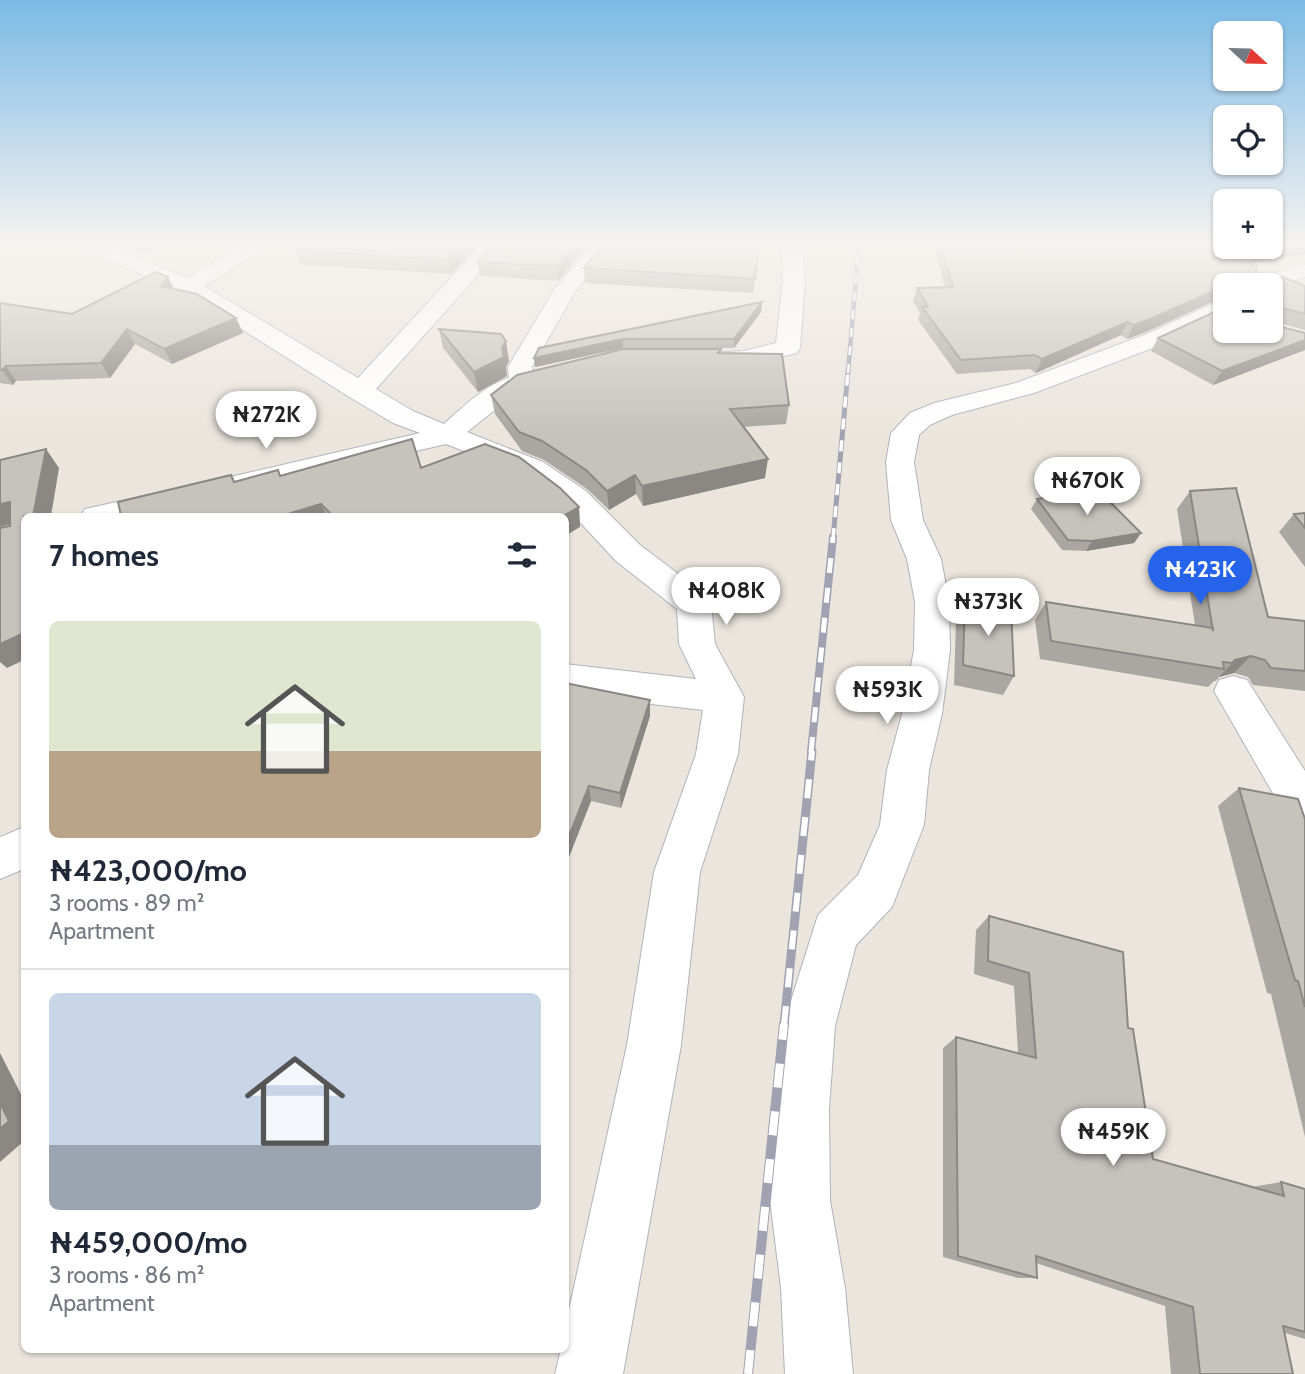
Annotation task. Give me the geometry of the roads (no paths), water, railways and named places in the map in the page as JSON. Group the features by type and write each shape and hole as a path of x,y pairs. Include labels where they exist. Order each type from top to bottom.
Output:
{"street":[{"path":"225,306 403,417 533,468 575,498 628,553 694,604 697,644 725,697 717,754 677,872 654,1045 589,1374"},
{"path":"360,392 405,340 440,306"},
{"path":"523,382 520,367 556,306"},
{"path":"690,358 744,358 788,348 791,306"},
{"path":"819,1374 813,1288 800,1200 801,1109 808,1026 835,932 875,891 902,825 908,770 922,714 932,650 932,602 924,559 906,520 900,462 905,433 920,419 943,409 1026,388 1213,315"},
{"path":"109,513 448,435 476,410 510,386 561,372"},
{"path":"569,679 725,697"},
{"path":"1233,691 1305,809"},
{"path":"0,858 21,849"}],"railway":[{"path":"848,373 854,306"},
{"path":"833,539 848,371"},
{"path":"811,752 833,537"},
{"path":"784,1025 812,751"},
{"path":"748,1374 784,1024"}]}
